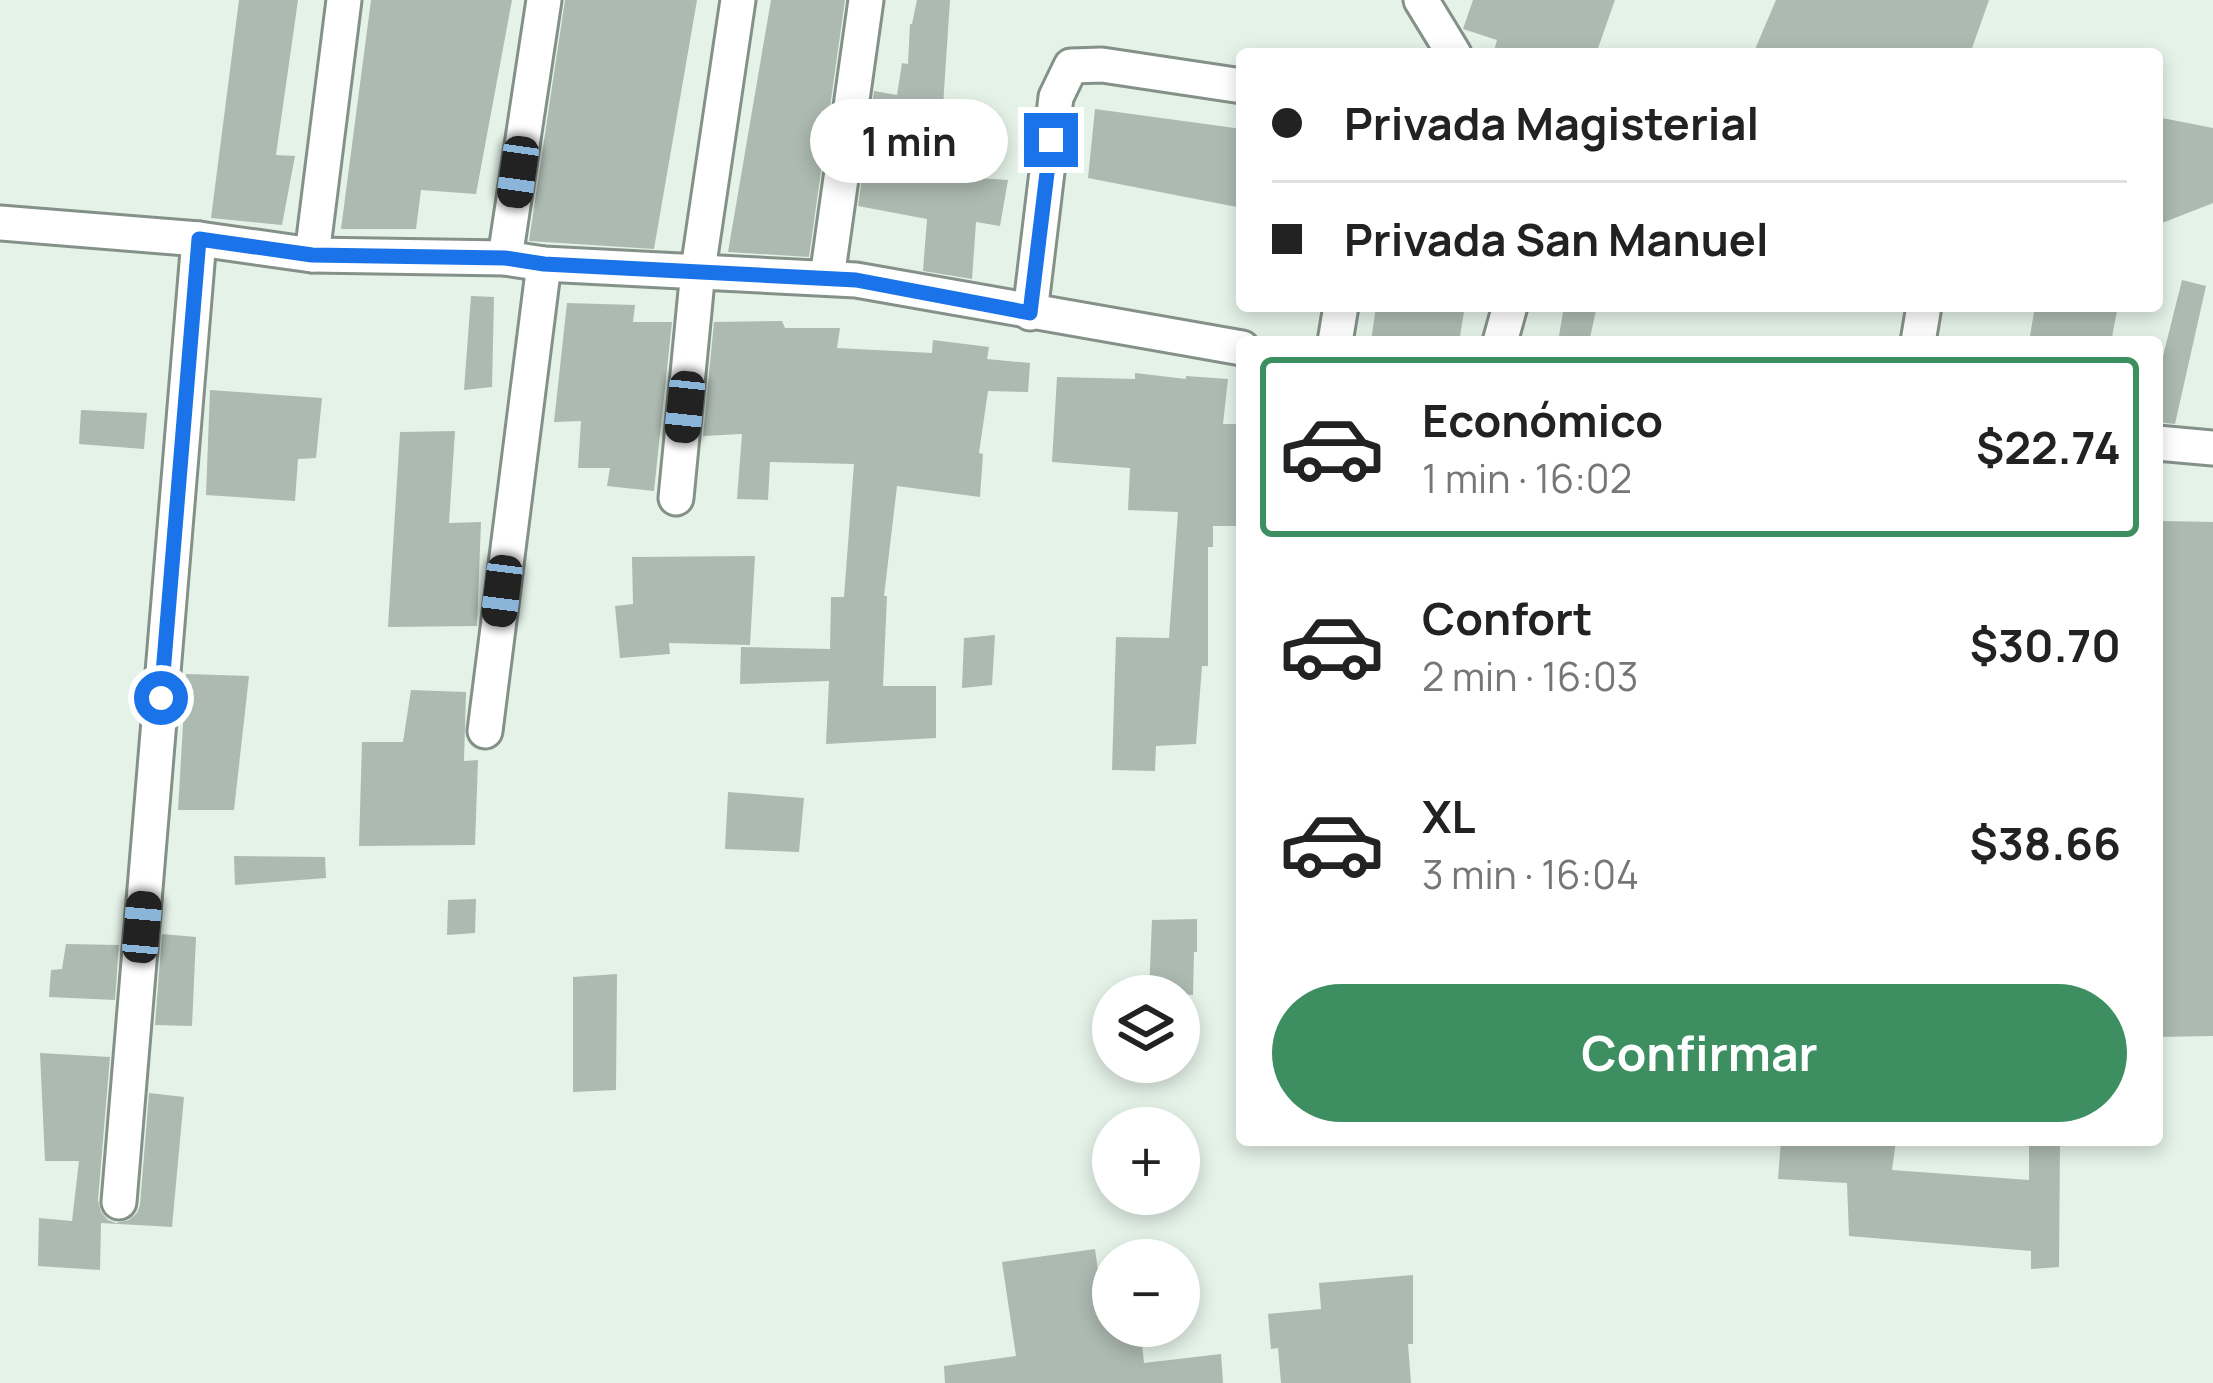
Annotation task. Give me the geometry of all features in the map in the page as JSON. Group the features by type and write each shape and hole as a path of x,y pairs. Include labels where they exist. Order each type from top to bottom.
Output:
{"street":[{"path":"312,255 344,0"},
{"path":"505,258 544,0"},
{"path":"676,498 698,270 738,0"},
{"path":"827,278 866,0"},
{"path":"1421,0 1450,48"},
{"path":"1030,313 1056,98 1071,66 1102,65 1236,85"},
{"path":"0,224 199,239 312,255 505,258 856,280 1236,347"},
{"path":"119,1202 199,239"},
{"path":"484,731 544,264"},
{"path":"2163,444 2213,448"}],"building":[{"path":"239,0 298,0 276,155 295,156 282,225 211,218"},
{"path":"371,0 512,0 476,194 421,190 416,229 341,229"},
{"path":"565,0 697,0 654,249 529,241"},
{"path":"771,0 845,0 809,257 728,252"},
{"path":"917,0 950,0 943,106 960,108 946,176 1008,180 1000,226 976,222 972,279 923,271 927,219 858,206 874,91 897,95 902,63 908,64"},
{"path":"1473,0 1615,0 1598,48 1495,48 1497,40 1463,29"},
{"path":"1776,0 1989,0 1972,48 1756,48"},
{"path":"1095,109 1236,128 1236,207 1088,178"},
{"path":"2163,118 2213,128 2213,203 2163,223"},
{"path":"2182,280 2206,286 2175,424 2163,423 2163,356"},
{"path":"471,296 494,297 492,387 464,390"},
{"path":"567,303 635,305 633,322 672,322 654,491 607,486 610,468 578,468 581,421 554,422"},
{"path":"1375,312 1464,312 1460,336 1372,336"},
{"path":"1563,312 1596,312 1590,336 1559,336"},
{"path":"2034,312 2117,312 2112,336 2030,336"},
{"path":"782,321 785,328 840,328 837,348 932,353 933,340 989,347 987,359 1030,363 1028,392 988,391 979,453 983,454 980,497 897,486 884,596 883,686 936,686 936,738 826,744 829,681 740,684 741,647 830,649 831,597 844,597 854,464 770,462 768,500 737,499 742,434 703,436 714,322"},
{"path":"1135,373 1228,379 1223,424 1236,424 1236,526 1213,526 1213,547 1208,547 1208,666 1202,666 1196,744 1156,746 1155,771 1112,770 1116,637 1169,638 1178,512 1128,510 1130,468 1052,462 1057,377 1135,379"},
{"path":"210,390 322,398 316,458 298,459 295,501 206,495"},
{"path":"81,410 147,413 144,449 79,444"},
{"path":"455,431 449,523 481,522 477,626 388,627 400,432"},
{"path":"2163,521 2213,522 2213,1036 2163,1037"},
{"path":"755,556 750,645 669,643 670,654 620,658 615,606 633,604 632,557"},
{"path":"995,635 992,685 962,688 964,638"},
{"path":"186,674 249,676 234,810 178,810"},
{"path":"411,690 466,692 464,761 478,760 475,845 359,846 362,742 403,742"},
{"path":"728,792 804,798 799,852 725,849"},
{"path":"234,856 325,857 326,878 235,885"},
{"path":"476,899 475,933 447,935 448,900"},
{"path":"1197,919 1193,975 1150,975 1152,920"},
{"path":"162,934 196,937 192,1026 155,1025"},
{"path":"66,944 119,945 115,1000 49,997 51,970 62,969"},
{"path":"617,974 616,1090 573,1092 573,977"},
{"path":"40,1053 110,1057 98,1200 101,1212 116,1223 129,1220 140,1205 149,1093 184,1097 172,1227 101,1223 100,1270 38,1266 39,1218 72,1221 79,1161 45,1161"},
{"path":"1781,1146 1895,1146 1892,1170 2029,1180 2029,1146 2060,1146 2059,1267 2031,1269 2031,1251 1849,1236 1847,1183 1778,1179"},
{"path":"1092,1249 1092,1347 1142,1347 1144,1363 1221,1354 1223,1383 945,1383 944,1366 1016,1356 1002,1262"},
{"path":"1413,1275 1413,1344 1408,1344 1411,1383 1281,1383 1268,1314 1321,1309 1319,1283"}],"route":[{"path":"161,698 199,239 312,255 505,258 856,280 1030,313 1051,140"}]}
